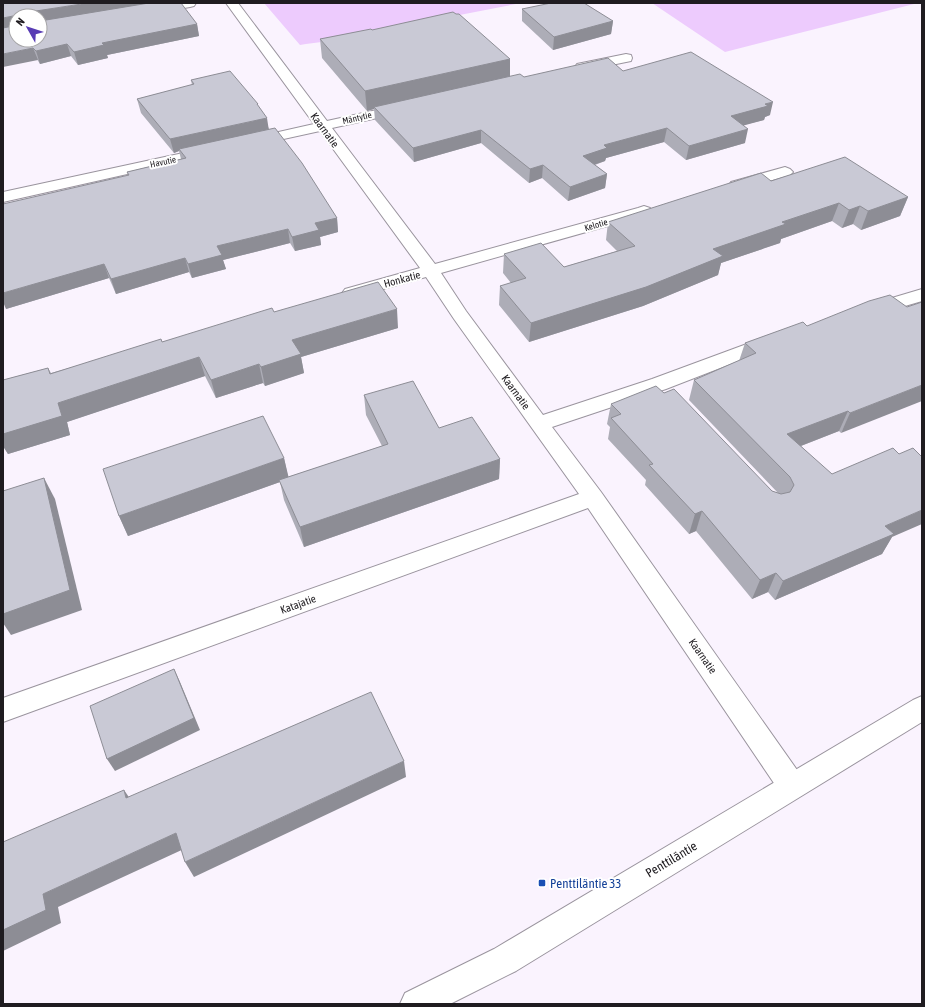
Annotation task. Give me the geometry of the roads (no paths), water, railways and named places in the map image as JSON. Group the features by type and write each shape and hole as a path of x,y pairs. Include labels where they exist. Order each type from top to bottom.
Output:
{"street":[{"path":"145,11 190,3"},
{"name":"Kaarnatie","path":"232,3 431,271 460,315 593,498 792,786"},
{"path":"571,70 626,58"},
{"name":"Mäntytie","path":"323,126 416,105"},
{"path":"237,145 323,126"},
{"name":"Havutie","path":"3,197 222,149"},
{"path":"723,189 785,172"},
{"name":"Kelotie","path":"431,271 662,206"},
{"name":"Honkatie","path":"332,298 431,271"},
{"path":"853,316 922,295"},
{"path":"539,424 659,384 785,337"},
{"path":"659,384 676,401"},
{"name":"Katajatie","path":"3,710 593,498"},
{"name":"Penttiläntie","path":"416,1004 505,960 922,708"}],"place":[{"name":"Penttiläntie 33","path":"542,883"}]}
